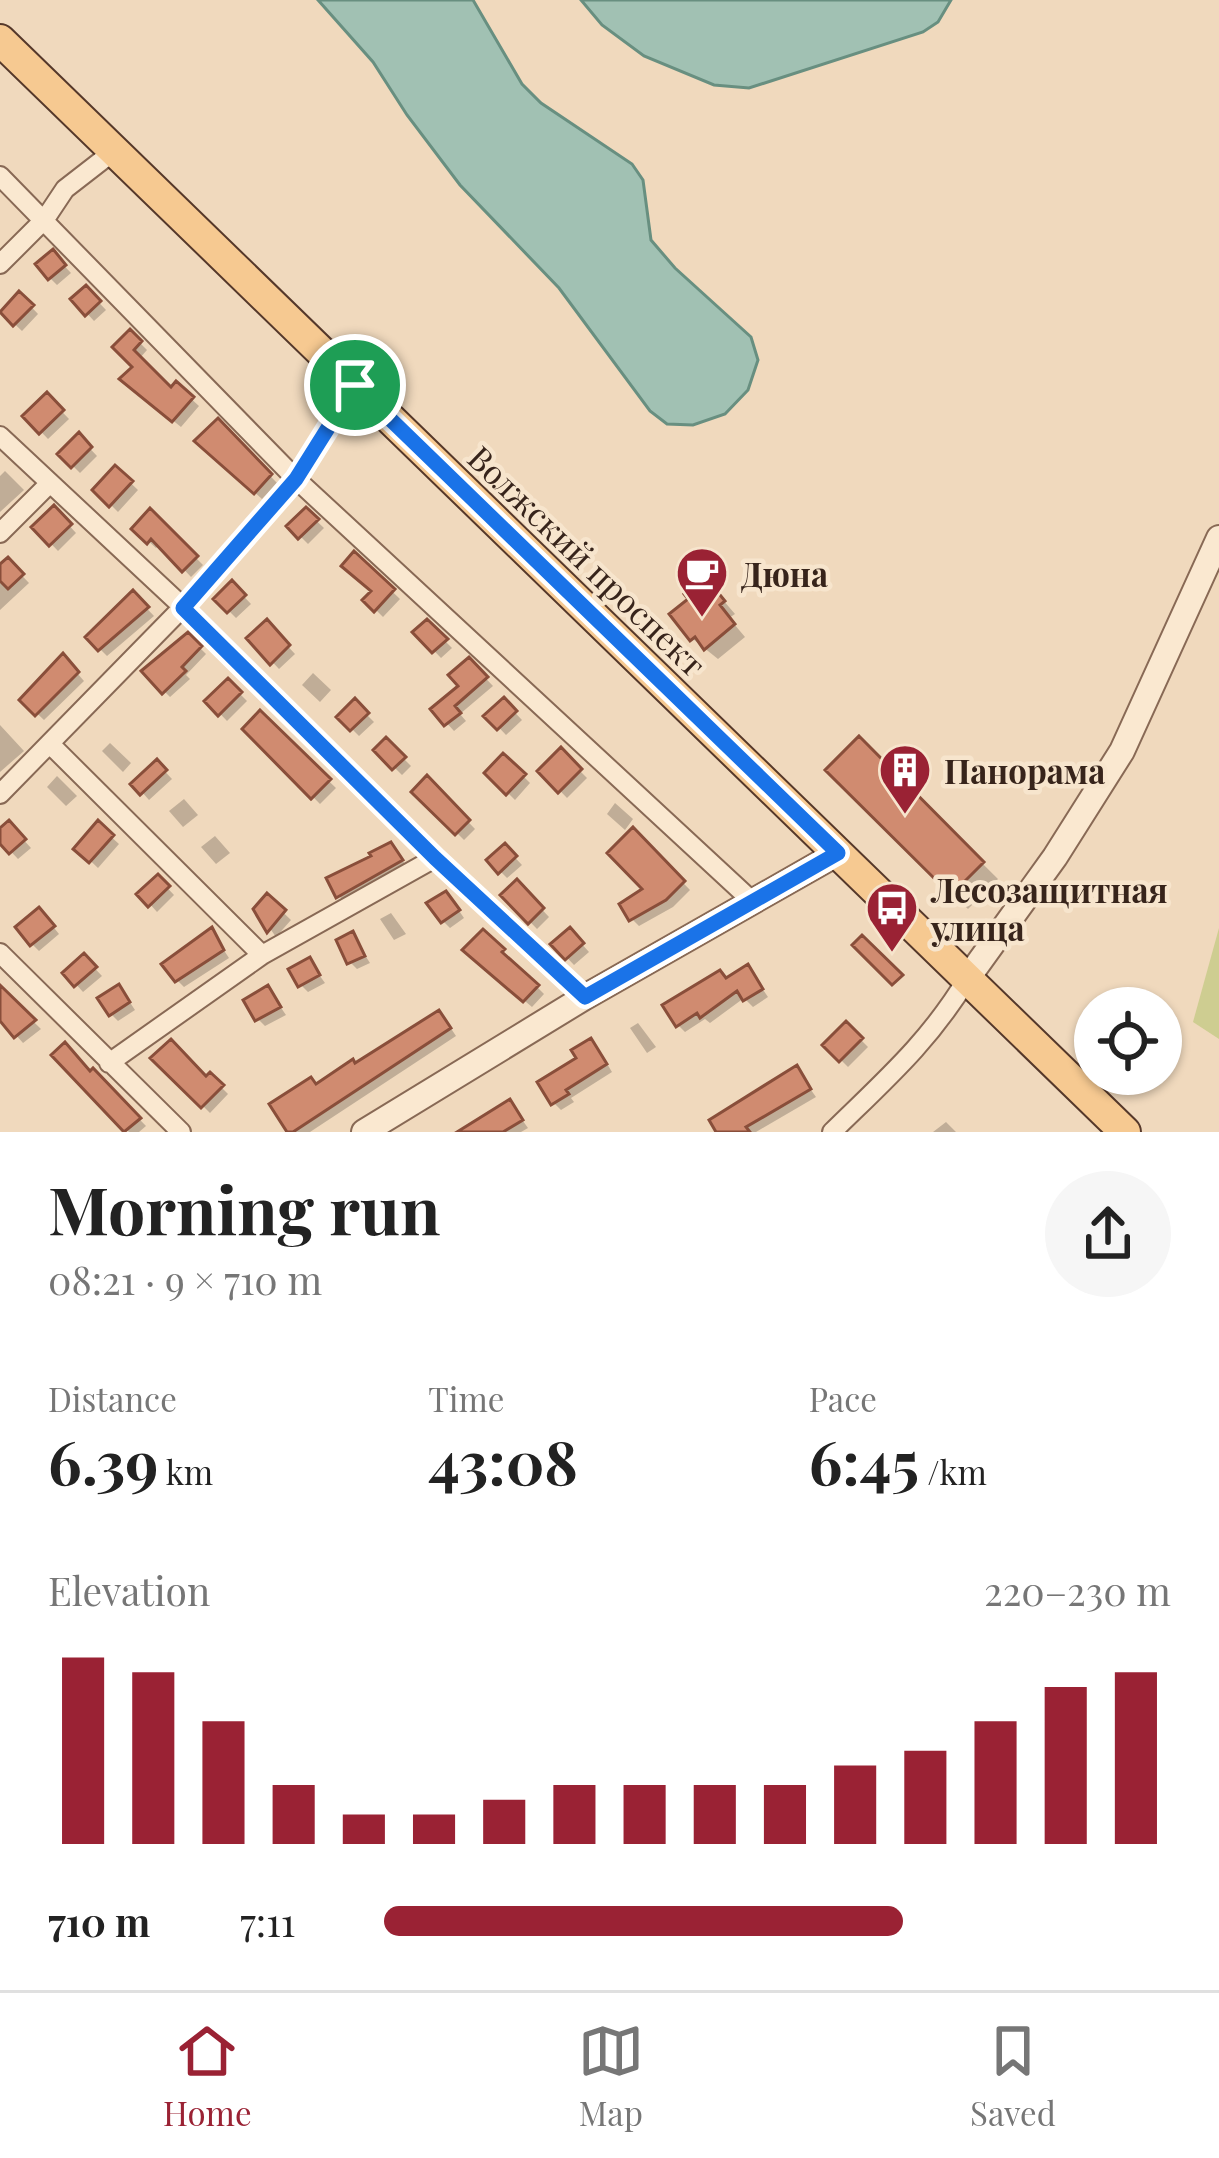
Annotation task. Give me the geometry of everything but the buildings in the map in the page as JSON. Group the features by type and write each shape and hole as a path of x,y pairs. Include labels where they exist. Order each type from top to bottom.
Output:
{"main road":[{"name":"Волжский проспект","path":"0,40 1125,1132"}],"street":[{"path":"0,264 44,219 65,189 113,152"},
{"path":"0,176 296,479 752,902"},
{"path":"0,794 183,608 296,479 355,385"},
{"path":"0,436 585,997"},
{"path":"0,533 49,484"},
{"path":"832,1132 927,1038 1055,857 1122,751 1219,538"},
{"path":"50,744 262,955"},
{"path":"364,1132 585,997 838,853"},
{"path":"109,1063 262,955 435,858"},
{"path":"0,953 182,1132"}],"shaded area":[{"path":"318,0 473,0 522,84 541,103 632,164 643,180 651,240 751,337 758,360 748,390 725,414 693,425 667,424 650,411 559,288 460,185 373,62"},
{"path":"581,0 951,0 938,22 923,32 749,88 714,85 644,56 602,25"},
{"path":"1219,928 1219,1039 1193,1022"}],"place":[{"name":"Дюна","path":"702,619"},
{"name":"Панорама","path":"905,816"},
{"name":"Лесозащитная улица","path":"892,954"}],"route":[{"path":"355,385 838,853 585,997 435,858 183,608 296,479 355,385"}]}
